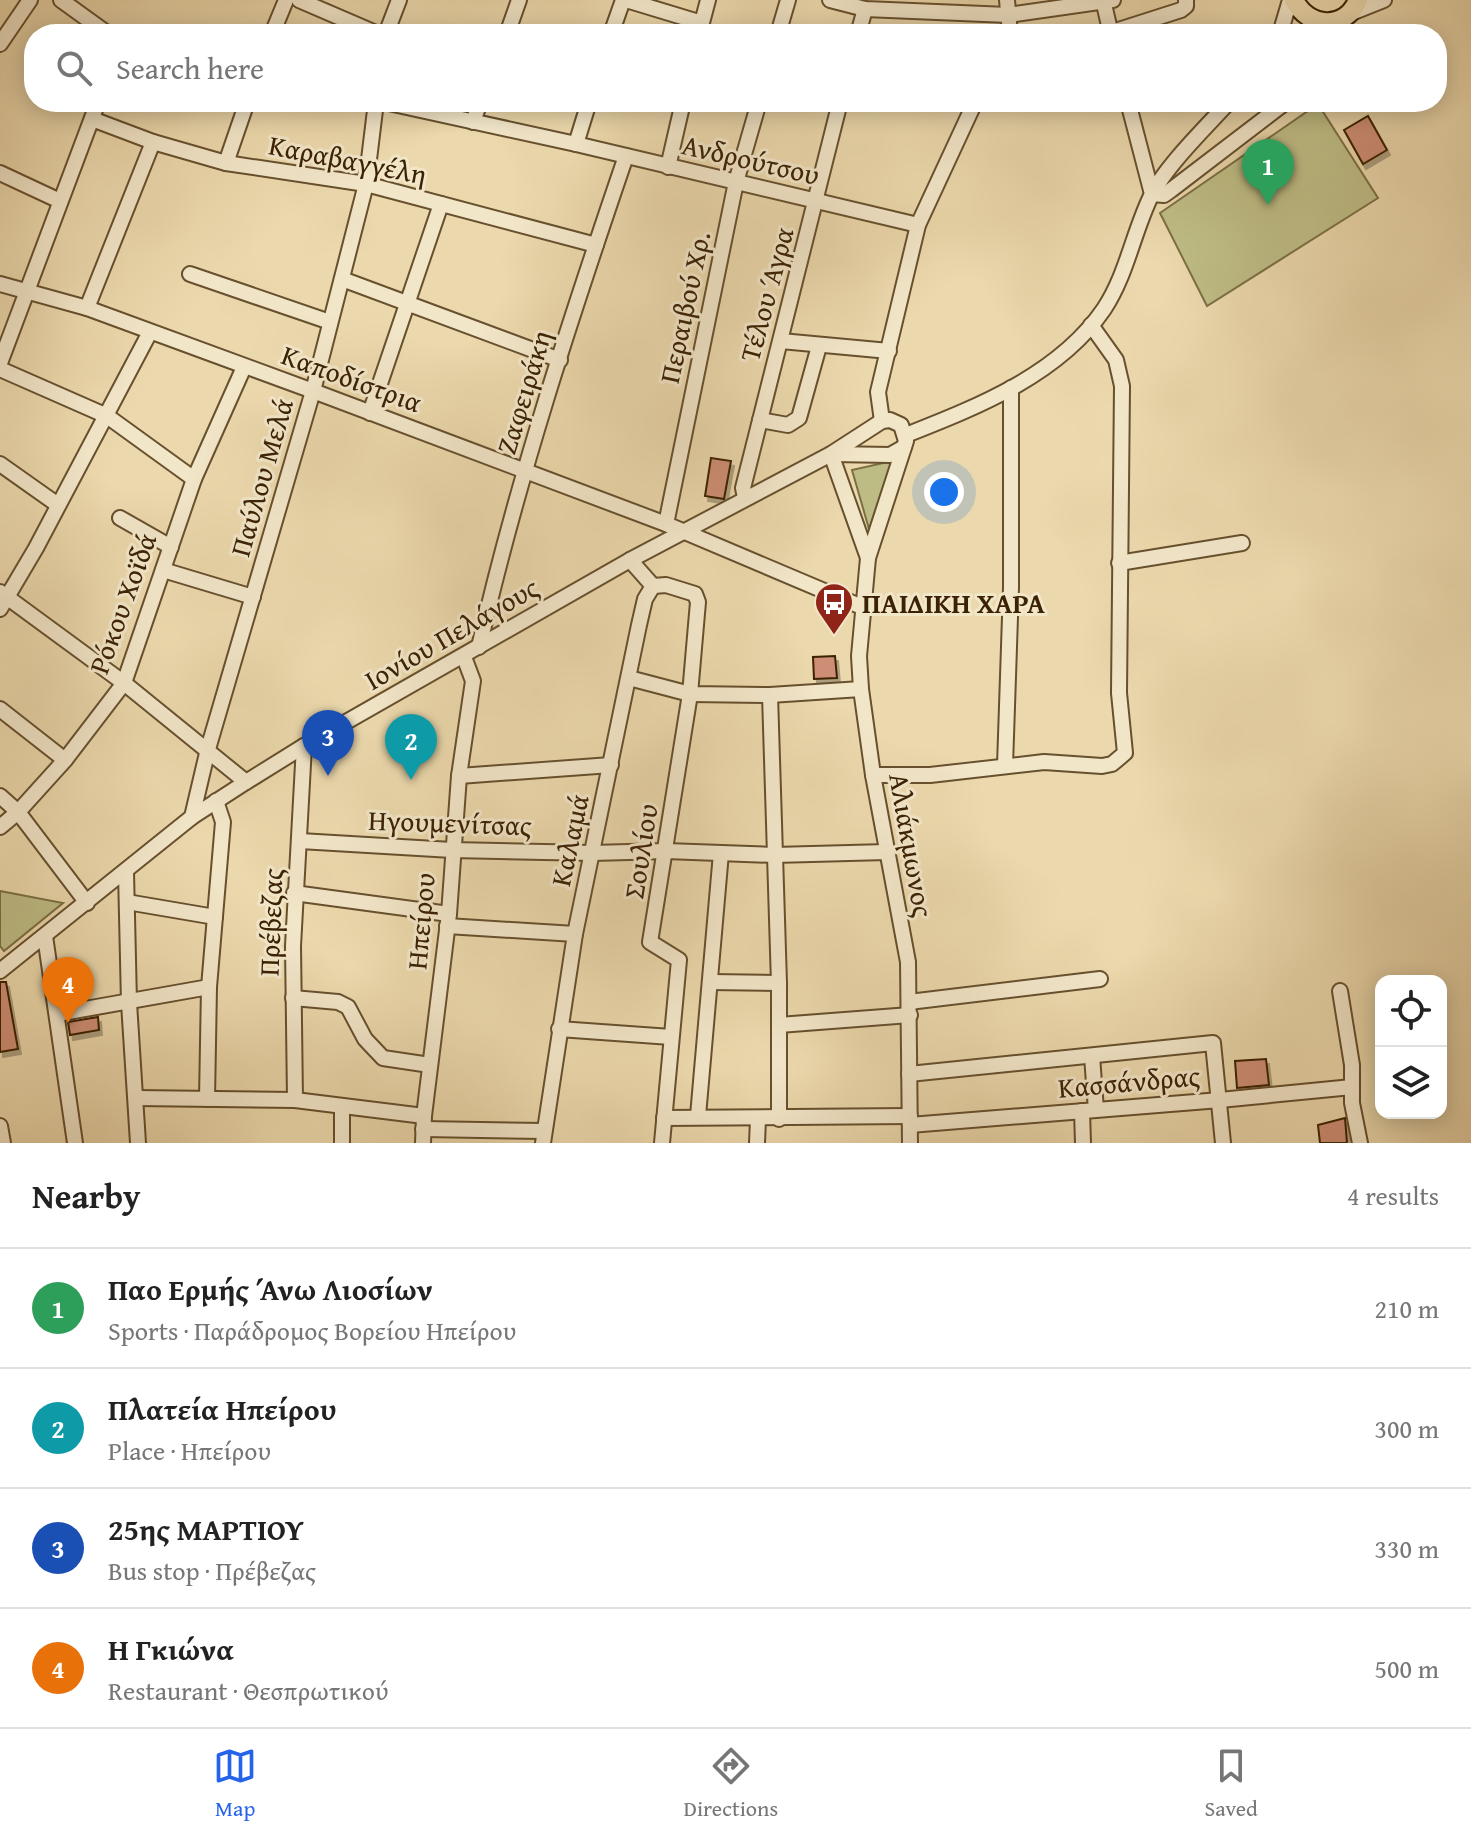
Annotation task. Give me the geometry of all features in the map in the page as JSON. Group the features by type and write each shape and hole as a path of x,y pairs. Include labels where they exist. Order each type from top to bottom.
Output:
{"main road":[{"path":"1292,0 1309,19 1346,12"}],"street":[{"path":"0,44 30,0"},
{"path":"61,0 94,24"},
{"path":"276,24 286,0"},
{"path":"299,0 355,24"},
{"path":"390,24 399,0"},
{"path":"511,24 519,0"},
{"path":"615,24 625,0 688,24"},
{"path":"702,24 708,0"},
{"path":"781,24 788,0"},
{"path":"830,0 865,9 1008,8 1107,1 1108,24"},
{"path":"1137,24 1181,10 1186,6 1186,0"},
{"path":"1284,24 1292,0"},
{"path":"1321,24 1384,0"},
{"path":"861,24 865,9"},
{"path":"0,363 94,112"},
{"path":"226,163 244,112"},
{"name":"Παύλου Μελά","path":"192,817 208,749 313,391 366,184 375,112"},
{"name":"Ανδρούτσου","path":"428,112 918,225"},
{"path":"473,122 476,112"},
{"path":"576,144 586,112"},
{"path":"668,167 681,112"},
{"name":"Περαιβού Χρ.","path":"666,524 736,182 756,112"},
{"name":"Τέλου Άγρα","path":"745,498 743,488 838,112"},
{"path":"905,441 897,422 882,421 878,392 918,225 969,112"},
{"path":"1131,112 1152,194"},
{"path":"831,454 890,455 905,441 1040,371 1091,325 1117,286 1152,194 1220,112"},
{"path":"1152,194 1164,195 1273,112"},
{"name":"Καραβαγγέλη","path":"92,119 153,142 226,163 366,184 596,245"},
{"path":"87,308 153,142"},
{"name":"Ζαφειράκη","path":"479,647 526,471 626,156"},
{"path":"0,173 60,201"},
{"path":"370,413 441,204"},
{"path":"190,274 330,322"},
{"path":"342,279 560,360"},
{"name":"Καποδίστρια","path":"0,284 87,308 313,391 666,524 862,607"},
{"path":"873,775 930,775 1044,762 1102,766 1112,764 1125,753 1119,693 1122,386 1116,360 1091,325"},
{"path":"150,332 107,416 3,599 124,683 246,782"},
{"path":"781,341 889,351"},
{"path":"760,420 788,425 799,418 819,346"},
{"name":"Ρόκου Χοϊδά","path":"0,827 18,812 65,760 124,683 194,479 244,367"},
{"path":"0,369 107,416 194,479"},
{"path":"1005,766 1011,587 1011,388"},
{"name":"Ιονίου Πελάγους","path":"1,969 192,817 246,782 630,560 831,454 882,421"},
{"name":"Αλιάκμωνος","path":"905,441 868,558 862,607 861,689 873,775 908,962 910,1143"},
{"name":"Αλιάκμωνος","path":"831,454 868,558"},
{"path":"0,464 58,505"},
{"path":"120,518 171,547"},
{"path":"1119,563 1242,543"},
{"path":"630,560 653,586"},
{"path":"163,570 253,597"},
{"name":"Σουλίου","path":"653,586 666,585 695,594 698,602 690,694 650,942 679,960 662,1143"},
{"name":"Καλαμά","path":"544,1137 575,934 645,599 653,586"},
{"name":"Ηπείρου","path":"423,1129 448,920 459,776 473,681 464,657"},
{"path":"629,678 690,694 770,695 861,689"},
{"path":"770,695 779,983 779,1119"},
{"path":"0,709 65,760"},
{"name":"Πρέβεζας","path":"295,1100 294,893 300,841 304,746"},
{"path":"459,776 611,765"},
{"path":"0,796 18,812 87,903"},
{"path":"207,1099 209,987 223,822 216,801"},
{"name":"Ηγουμενίτσας","path":"300,841 452,850 592,853 666,851 774,855 887,852"},
{"path":"698,1116 721,853"},
{"path":"126,872 129,1003 138,1143"},
{"path":"294,893 448,920 575,934"},
{"path":"127,902 215,917"},
{"path":"45,936 75,1143"},
{"path":"779,1025 910,1009 1100,979"},
{"path":"710,982 779,983"},
{"path":"57,1014 209,987"},
{"path":"1340,991 1352,1065 1352,1103 1360,1143"},
{"path":"293,998 338,1002 348,1007 365,1039 383,1058 430,1065"},
{"path":"559,1029 671,1037"},
{"path":"909,1074 1213,1043 1223,1143"},
{"path":"1083,1143 1089,1111 1092,1056"},
{"name":"Κασσάνδρας","path":"664,1118 910,1120 1089,1111 1352,1087"},
{"path":"136,1098 295,1100 342,1106 423,1129 544,1137"},
{"path":"342,1106 342,1143"},
{"path":"757,1143 758,1119"},
{"path":"0,1126 3,1143"}],"shaded area":[{"path":"1306,112 1323,112 1378,198 1207,306 1160,213"},
{"path":"892,461 885,491 869,529 852,470"},
{"path":"0,891 63,903 4,951 0,946"}],"building":[{"path":"1368,116 1387,150 1363,164 1344,130"},
{"path":"711,458 731,461 724,499 705,496"},
{"path":"835,656 837,678 814,679 813,657"},
{"path":"0,982 6,982 18,1049 0,1052"},
{"path":"98,1017 99,1030 70,1035 68,1022"},
{"path":"1266,1059 1269,1085 1237,1088 1235,1061"},
{"path":"1345,1118 1347,1143 1320,1143 1318,1125"}],"place":[{"name":"Παο Ερμής Άνω Λιοσίων","path":"1268,205"},
{"name":"ΠΑΙΔΙΚΗ ΧΑΡΑ","path":"834,636"},
{"name":"25ης ΜΑΡΤΙΟΥ","path":"328,776"},
{"name":"Πλατεία Ηπείρου","path":"411,780"},
{"name":"Η Γκιώνα","path":"68,1023"}]}
